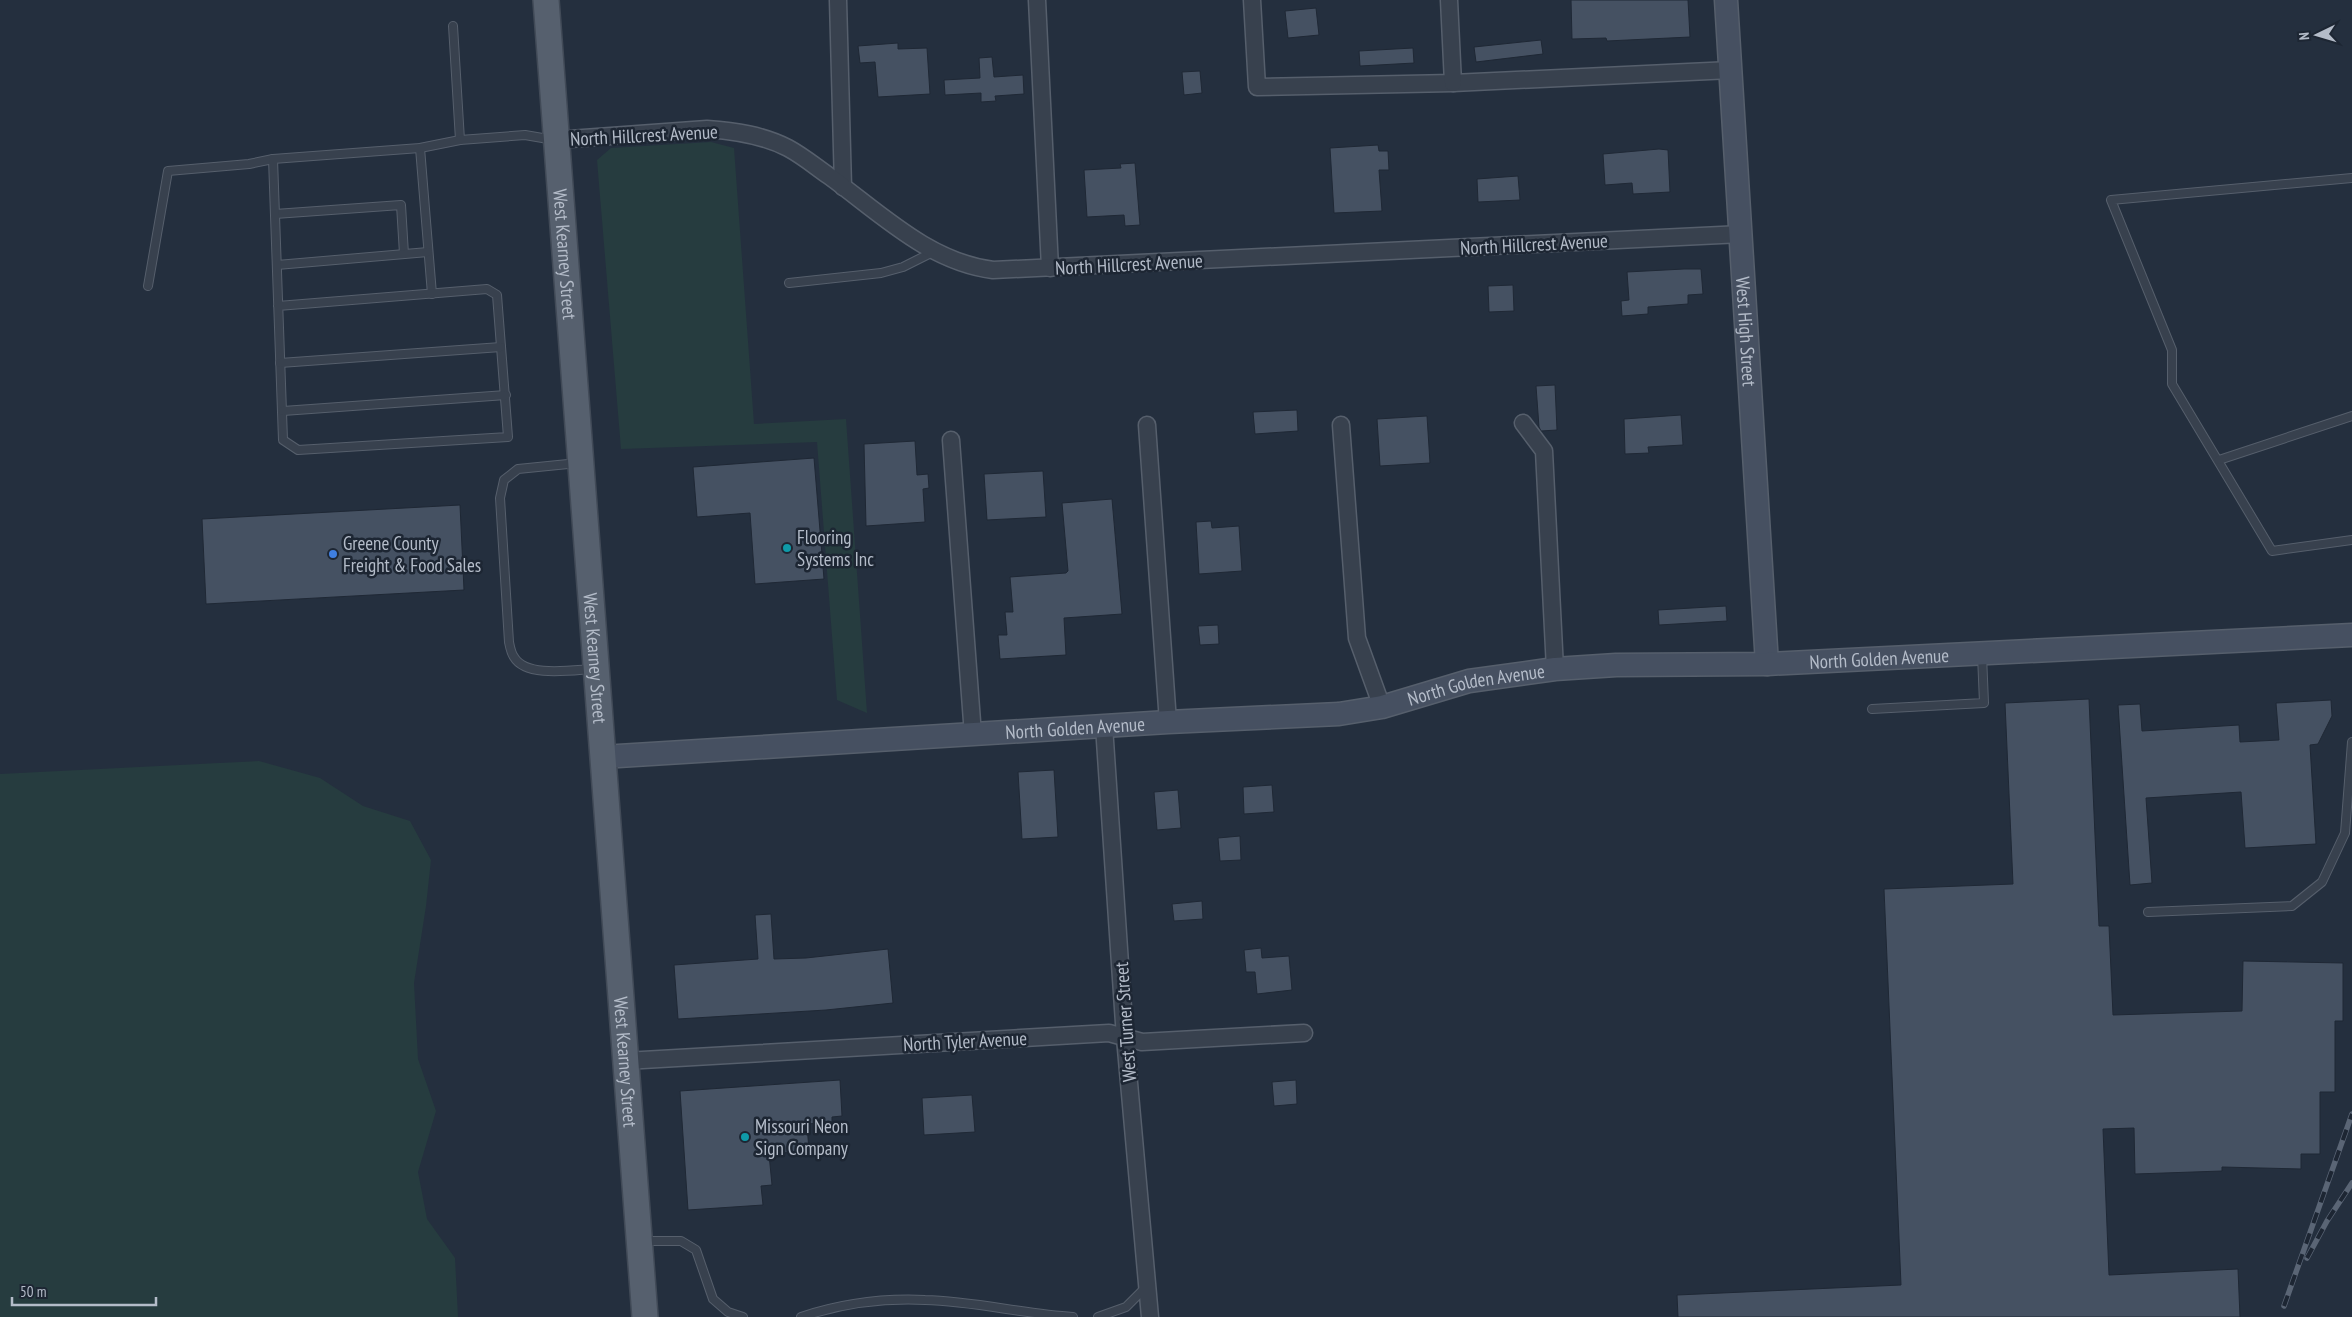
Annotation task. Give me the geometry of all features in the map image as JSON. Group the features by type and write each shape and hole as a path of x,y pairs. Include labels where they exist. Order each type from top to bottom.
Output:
{"main road":[{"name":"West Kearney Street","path":"546,0 644,1317"}],"street":[{"path":"838,0 844,187"},
{"path":"1037,0 1050,268"},
{"path":"1252,0 1257,87 1454,83 1731,70"},
{"path":"1449,0 1454,83"},
{"name":"West High Street","path":"1726,0 1742,234 1767,664"},
{"name":"North Hillcrest Avenue","path":"556,140 707,129 742,133 774,142 789,149 934,252 977,268 1009,271 1742,234"},
{"path":"1523,422 1544,451 1555,669"},
{"path":"1147,425 1168,722"},
{"path":"1341,425 1357,638 1382,707"},
{"path":"951,440 974,735"},
{"name":"North Golden Avenue","path":"602,757 1168,722 1340,714 1382,707 1469,681 1555,669 1616,665 1767,664 2352,635"},
{"name":"West Turner Street","path":"1104,726 1125,1038 1150,1317"},
{"name":"North Tyler Avenue","path":"625,1061 1109,1033 1142,1042 1304,1033"}],"lane":[{"path":"452,26 460,140"},
{"path":"148,286 168,171 249,164 273,159 420,148 460,140 525,135 556,140"},
{"path":"420,148 432,294"},
{"path":"273,159 277,265 278,306 280,363 283,411 283,440 298,450 508,437 497,296 487,290 278,306"},
{"path":"2352,178 2111,200 2172,350 2172,384 2272,551 2352,540"},
{"path":"275,214 401,205 404,254"},
{"path":"277,265 428,252"},
{"path":"789,283 882,273 903,267 934,252"},
{"path":"280,363 502,347"},
{"path":"283,411 506,395"},
{"path":"2219,460 2352,416"},
{"path":"580,463 518,469 504,480 500,498 509,642 514,658 523,666 534,670 595,668"},
{"path":"1872,709 1984,703 1982,653"},
{"path":"2148,912 2292,906 2322,882 2346,833 2352,742"},
{"path":"639,1242 681,1241 696,1250 713,1299 728,1312 743,1317"},
{"path":"1098,1317 1126,1308 1147,1286"},
{"path":"800,1317 829,1307 875,1302 925,1300 1039,1315 1073,1317"}],"green space":[{"path":"711,142 734,148 754,424 846,419 867,713 837,700 817,442 621,449 597,160 611,148"},
{"path":"259,761 320,778 363,806 410,821 431,860 414,983 418,1059 436,1111 418,1172 427,1219 455,1258 458,1317 0,1317 0,774"}],"building":[{"path":"1571,0 1688,0 1690,37 1607,41 1606,38 1572,39"},
{"path":"1316,8 1319,35 1288,38 1285,11"},
{"path":"1541,40 1543,54 1476,62 1474,47"},
{"path":"898,43 898,49 927,48 930,94 878,97 875,62 860,63 858,46"},
{"path":"1413,48 1414,63 1360,66 1359,51"},
{"path":"992,57 994,77 1023,75 1024,94 995,96 996,101 981,102 981,93 945,95 944,80 980,78 979,58"},
{"path":"1200,71 1202,93 1184,95 1182,72"},
{"path":"1378,145 1379,151 1388,151 1389,170 1379,170 1382,211 1334,213 1330,148"},
{"path":"1659,149 1668,150 1670,192 1633,194 1632,183 1605,185 1603,154"},
{"path":"1135,163 1140,225 1125,226 1124,215 1087,217 1084,170 1121,168 1120,164"},
{"path":"1518,176 1520,200 1478,202 1477,179"},
{"path":"1701,269 1703,294 1688,295 1688,304 1648,307 1648,314 1622,316 1621,301 1629,300 1627,272"},
{"path":"1513,285 1514,311 1489,312 1488,286"},
{"path":"1555,385 1557,430 1541,431 1539,427 1536,386"},
{"path":"1297,410 1298,431 1255,434 1253,412"},
{"path":"1681,415 1683,445 1648,447 1649,453 1625,454 1624,419"},
{"path":"1427,416 1430,463 1380,466 1377,419"},
{"path":"915,441 917,475 928,474 929,488 923,489 925,522 866,526 864,444"},
{"name":"Flooring Systems Inc","path":"814,458 824,579 755,584 750,513 697,517 693,467"},
{"path":"1043,471 1046,517 987,520 984,474"},
{"path":"1112,499 1122,614 1064,618 1066,655 1000,659 998,635 1007,635 1005,612 1013,612 1010,577 1066,573 1068,571 1062,503"},
{"name":"Greene County Freight & Food Sales","path":"460,505 464,590 206,604 202,519"},
{"path":"1211,521 1212,528 1239,526 1242,571 1199,574 1196,522"},
{"path":"1726,606 1727,621 1659,625 1658,610"},
{"path":"1218,625 1219,644 1200,645 1198,626"},
{"path":"2089,699 2099,926 2109,926 2113,1015 2242,1011 2243,961 2343,963 2343,1021 2335,1021 2335,1092 2320,1092 2320,1154 2301,1154 2301,1169 2222,1167 2222,1171 2135,1174 2134,1128 2103,1129 2109,1275 2238,1269 2240,1317 1678,1317 1677,1295 1901,1285 1884,889 2013,884 2005,703"},
{"path":"2331,700 2332,716 2318,744 2310,745 2316,844 2245,848 2241,792 2146,798 2152,883 2130,885 2118,705 2140,704 2142,731 2239,725 2240,742 2279,740 2276,703"},
{"path":"1054,770 1058,837 1022,839 1018,772"},
{"path":"1272,785 1274,812 1244,814 1243,787"},
{"path":"1178,790 1181,828 1157,830 1154,792"},
{"path":"1240,836 1241,860 1220,861 1218,838"},
{"path":"1202,901 1203,919 1174,921 1172,904"},
{"path":"771,914 774,959 806,958 888,949 893,1003 826,1010 678,1019 674,965 758,959 755,915"},
{"path":"1261,948 1262,958 1289,956 1292,990 1257,994 1255,972 1246,972 1244,950"},
{"name":"Missouri Neon Sign Company","path":"840,1080 842,1116 832,1117 832,1122 807,1124 809,1151 769,1154 772,1185 761,1186 763,1205 688,1210 680,1091"},
{"path":"1296,1080 1297,1104 1274,1106 1272,1082"},
{"path":"972,1095 975,1132 924,1135 922,1098"}],"railway":[{"path":"2284,1306 2352,1114"},
{"path":"2307,1258 2327,1221 2352,1183"}],"place":[{"name":"Flooring Systems Inc","path":"787,548"},
{"name":"Greene County Freight & Food Sales","path":"333,554"},
{"name":"Missouri Neon Sign Company","path":"745,1137"}]}
